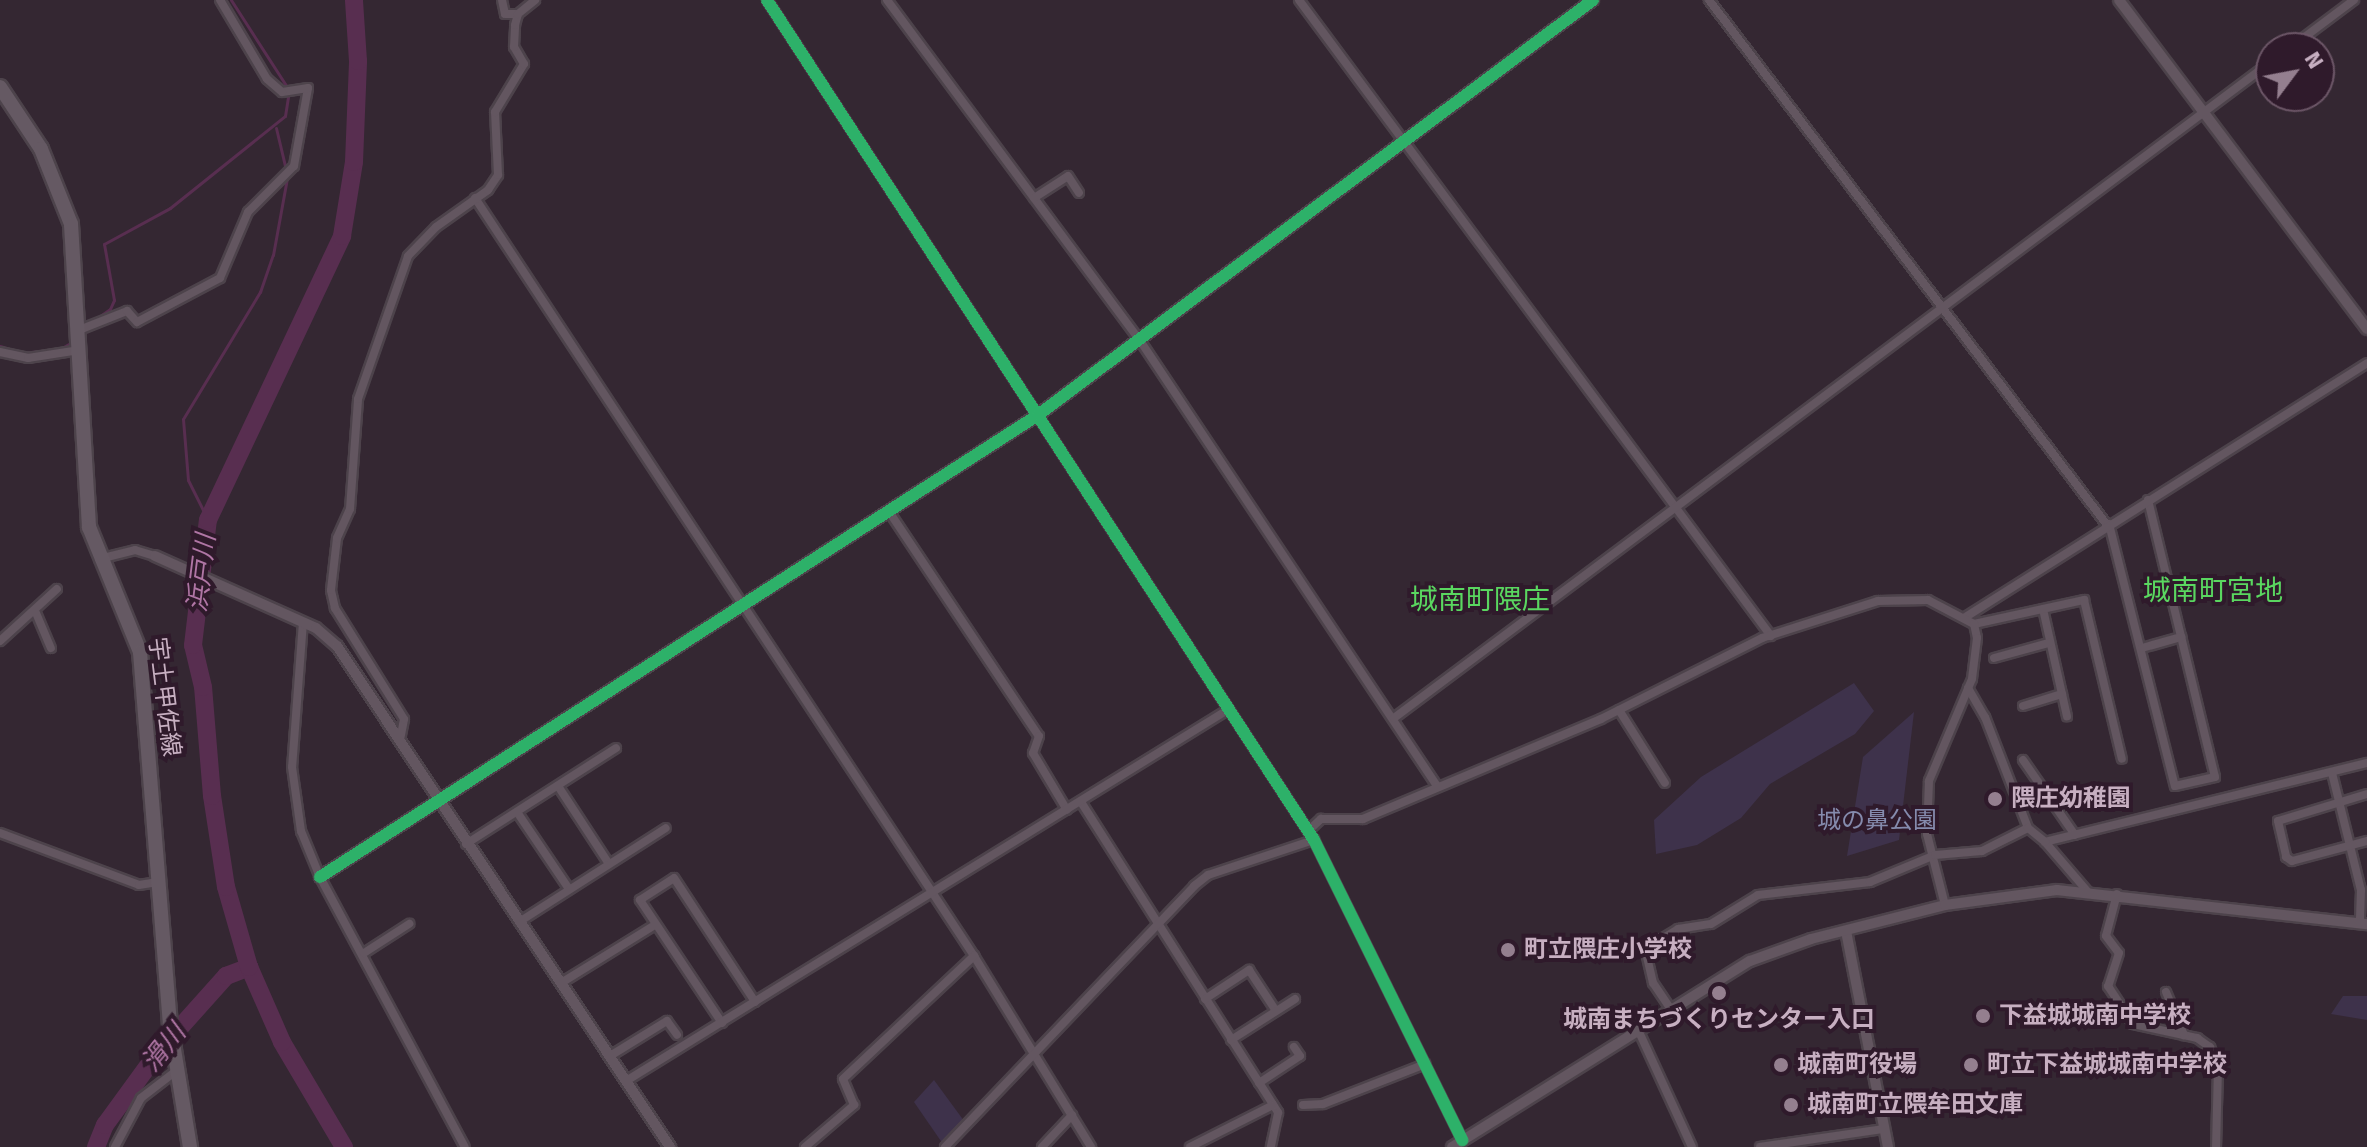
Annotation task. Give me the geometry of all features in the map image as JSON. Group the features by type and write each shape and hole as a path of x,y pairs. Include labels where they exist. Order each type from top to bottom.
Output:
{"main road":[{"name":"宇土甲佐線","path":"0,87 58,182 71,224 79,330 85,499 98,559 132,625 140,652 170,1025 190,1147"}],"street":[{"path":"79,330 127,311 137,322 220,278 248,212 294,166 308,88 282,92 267,79 220,0"},
{"path":"502,0 505,14 518,14 535,0"},
{"path":"767,0 1038,415 1226,711 1314,840 1425,1064 1457,1144 1640,1034 1750,961 1945,905 2023,891 2088,892 2363,924 2361,890 2332,773"},
{"path":"887,0 1139,339 1437,786"},
{"path":"1299,0 1771,636"},
{"path":"320,877 1038,415 1593,0"},
{"path":"1709,0 1941,309 2108,524 2175,786 2215,777 2148,500"},
{"path":"2119,0 2367,329"},
{"path":"2311,32 2354,0"},
{"path":"400,740 404,719 335,608 332,566 337,538 350,509 362,377 398,277 419,242 475,198 498,175 495,112 524,64 514,47 518,14"},
{"path":"1394,718 2255,74"},
{"path":"1034,198 1068,176 1079,193"},
{"path":"475,198 930,895 974,956 1091,1147"},
{"path":"0,352 28,358 80,350"},
{"path":"1964,618 2108,524 2367,363"},
{"path":"890,513 1039,736 1033,753 1067,810"},
{"path":"98,559 135,550 155,556 299,620 343,653 438,803 670,1147"},
{"path":"0,641 36,613 57,589"},
{"path":"1308,831 1321,819 1363,819 1619,710 1771,636 1878,601 1928,600 1974,624 2084,600 2122,759"},
{"path":"2043,609 2067,716"},
{"path":"36,613 51,648"},
{"path":"299,620 292,767 294,808 320,877 364,953 465,1147"},
{"path":"1945,905 1935,855 1927,834 1929,781 1968,688 1977,652 1974,624"},
{"path":"2142,648 2181,637"},
{"path":"1994,658 2049,643"},
{"path":"1968,688 1985,717 2028,828 2045,842 2088,892"},
{"path":"2023,706 2062,694"},
{"path":"1619,710 1665,783"},
{"path":"626,1081 1226,711"},
{"path":"466,844 616,748"},
{"path":"2023,760 2075,835"},
{"path":"2045,842 2367,763"},
{"path":"558,786 609,864"},
{"path":"2020,807 2044,791"},
{"path":"2367,794 2281,818 2280,833 2292,861 2367,841"},
{"path":"1081,802 1278,1113 1271,1147"},
{"path":"517,812 569,889"},
{"path":"519,922 666,828"},
{"path":"1672,1011 1653,983 1645,949 1678,929 1711,924 1758,895 1870,882 1935,855 1982,851 2028,828"},
{"path":"0,833 114,878 139,885 158,882"},
{"path":"945,1147 1208,875 1314,840"},
{"path":"722,1023 640,900 674,878 755,1002"},
{"path":"2117,894 2106,936 2119,953 2108,986 2133,1024 2184,1035 2210,1047 2218,1067 2216,1147"},
{"path":"364,953 409,924"},
{"path":"561,983 655,925"},
{"path":"1846,931 1888,1147"},
{"path":"805,1147 854,1105 843,1079 974,956"},
{"path":"1205,999 1249,970 1276,1011"},
{"path":"2166,992 2184,1035"},
{"path":"1231,1040 1295,999"},
{"path":"610,1056 667,1021 677,1035"},
{"path":"1640,1034 1692,1147"},
{"path":"1259,1083 1300,1056 1294,1047"},
{"path":"1303,1105 1323,1104 1425,1064"},
{"path":"115,1147 141,1098 176,1071"},
{"path":"1190,1147 1273,1105"},
{"path":"1042,1147 1072,1115"},
{"path":"1760,1147 1884,1129"}],"green space":[{"path":"1854,683 1874,711 1855,734 1770,784 1741,818 1697,845 1656,854 1654,820 1701,777"},
{"name":"城の鼻公園","path":"1914,712 1899,840 1847,856 1863,757"},
{"path":"2343,996 2367,996 2367,1020 2331,1014"},
{"path":"934,1080 967,1125 945,1147 914,1102"}],"waterway":[{"path":"90,323 110,309 114,300 104,244 170,208 285,116 289,90 231,0"},
{"name":"浜戸川","path":"344,1147 282,1042 249,967 226,887 212,796 203,687 193,645 208,520 342,236 354,162 358,61 354,0"},
{"path":"276,128 286,170"},
{"path":"208,520 188,480 183,419 260,292 273,255 287,178"},
{"path":"0,346 21,353 60,349 74,341"},
{"name":"滑川","path":"96,1147 105,1125 159,1051 226,976 249,967"}],"cycle path":[{"path":"767,0 1314,840 1462,1140"},
{"path":"320,877 1038,415 1593,0"}],"place":[{"name":"隈庄幼稚園","path":"1995,799"},
{"name":"町立隈庄小学校","path":"1508,950"},
{"name":"城南まちづくりセンター入口","path":"1719,993"},
{"name":"下益城城南中学校","path":"1983,1016"},
{"name":"城南町役場","path":"1781,1065"},
{"name":"町立下益城城南中学校","path":"1971,1065"},
{"name":"城南町立隈牟田文庫","path":"1791,1105"}],"district":[{"name":"城南町宮地","path":"2213,591"},
{"name":"城南町隈庄","path":"1480,600"}]}
